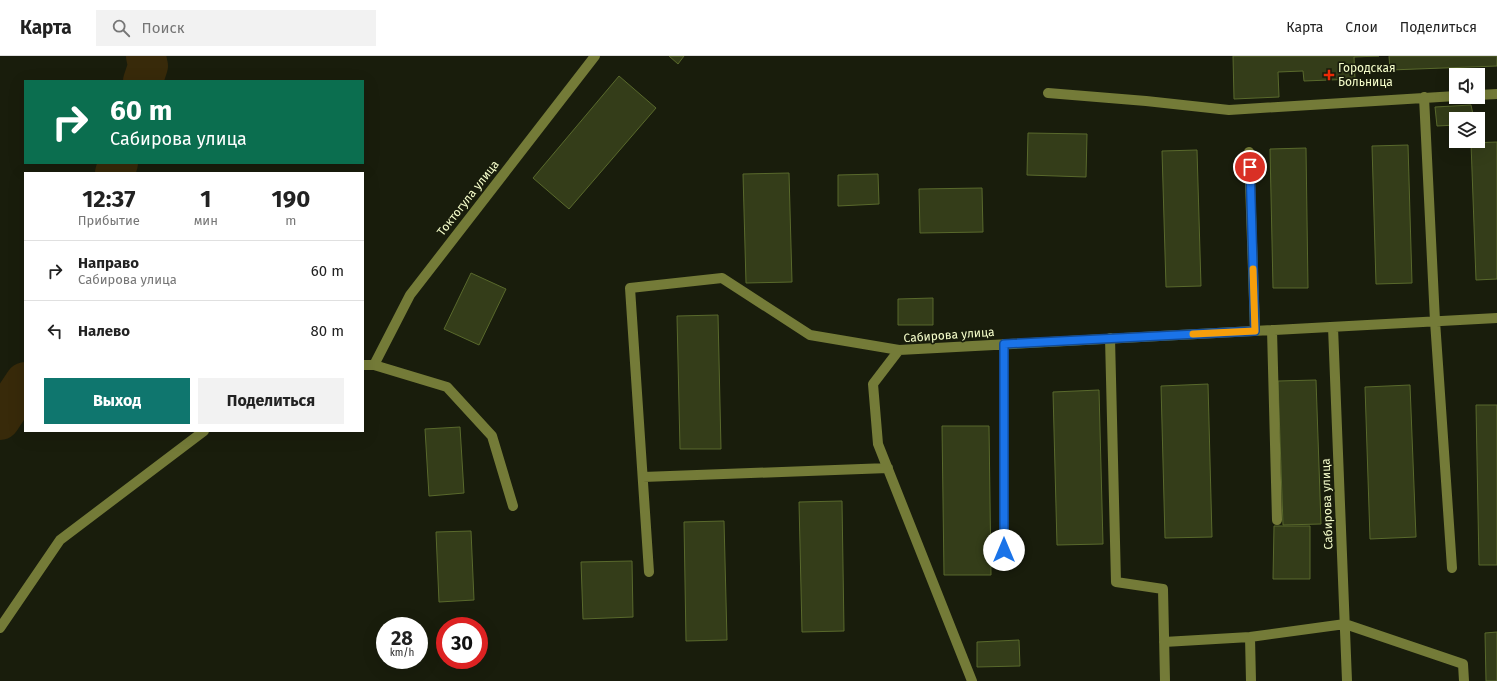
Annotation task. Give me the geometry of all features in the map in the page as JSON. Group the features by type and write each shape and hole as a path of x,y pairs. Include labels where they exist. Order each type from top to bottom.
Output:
{"street":[{"name":"Токтогула улица","path":"374,365 410,295 595,56"},
{"path":"1048,93 1146,100 1229,110 1449,96"},
{"path":"1485,95 1497,94"},
{"path":"1424,97 1435,321 1452,568"},
{"path":"1249,152 1255,331"},
{"path":"649,572 630,288 722,278 810,335 899,350"},
{"name":"Сабирова улица","path":"972,681 878,444 873,384 899,350 1497,318"},
{"name":"Сабирова улица","path":"1333,326 1347,681"},
{"path":"1272,330 1277,520"},
{"path":"1110,338 1116,582 1163,589 1165,681"},
{"path":"1004,344 1004,566"},
{"path":"364,366 374,365 447,387 492,436 514,506"},
{"path":"0,628 60,540 203,432"},
{"path":"642,478 888,468"},
{"path":"1164,642 1250,637 1345,624 1463,664 1464,681"},
{"path":"1250,637 1251,681"}],"building":[{"path":"669,56 684,56 678,64"},
{"name":"Городская Больница","path":"1233,56 1379,56 1354,57 1355,79 1304,81 1303,71 1278,72 1279,97 1234,99"},
{"name":"Городская Больница","path":"1389,56 1497,56 1497,66 1390,70"},
{"path":"619,76 656,108 569,209 533,178"},
{"path":"1471,105 1472,112 1449,112 1449,125 1437,126 1435,107"},
{"path":"1028,133 1087,134 1086,177 1027,175"},
{"path":"1485,142 1497,142 1497,279 1476,280 1471,148 1485,148"},
{"path":"1408,145 1412,283 1376,284 1372,146"},
{"path":"1306,148 1308,288 1273,288 1270,149"},
{"path":"1197,150 1201,286 1166,287 1162,151"},
{"path":"789,173 792,282 746,283 743,174"},
{"path":"878,174 879,204 838,206 838,175"},
{"path":"982,188 983,232 920,233 919,189"},
{"path":"471,273 506,289 479,345 444,329"},
{"path":"933,298 933,325 898,325 898,299"},
{"path":"718,315 721,449 680,449 677,316"},
{"path":"1316,380 1321,524 1283,525 1278,381"},
{"path":"1208,384 1212,537 1165,538 1161,386"},
{"path":"1410,385 1416,537 1370,539 1365,387"},
{"path":"1099,390 1103,544 1057,545 1053,392"},
{"path":"1476,405 1497,405 1497,565 1479,565"},
{"path":"942,426 989,426 991,575 944,575"},
{"path":"460,427 464,493 429,496 425,429"},
{"path":"842,501 844,631 802,632 799,502"},
{"path":"724,521 727,640 686,641 684,522"},
{"path":"1274,526 1310,526 1310,579 1273,579"},
{"path":"471,531 474,600 439,602 436,532"},
{"path":"632,561 633,617 583,619 581,562"},
{"path":"1497,632 1497,681 1486,681 1485,633"},
{"path":"1019,640 1020,666 977,667 977,642"}],"waterway":[{"path":"143,80 148,66 146,56"},
{"path":"115,172 118,164"},
{"path":"0,420 24,384"}],"slow traffic":[{"path":"1193,334 1255,331 1253,269"}],"place":[{"name":"Городская Больница","path":"1329,75"}],"route":[{"path":"1004,550 1004,344 1255,331 1250,167"}]}
